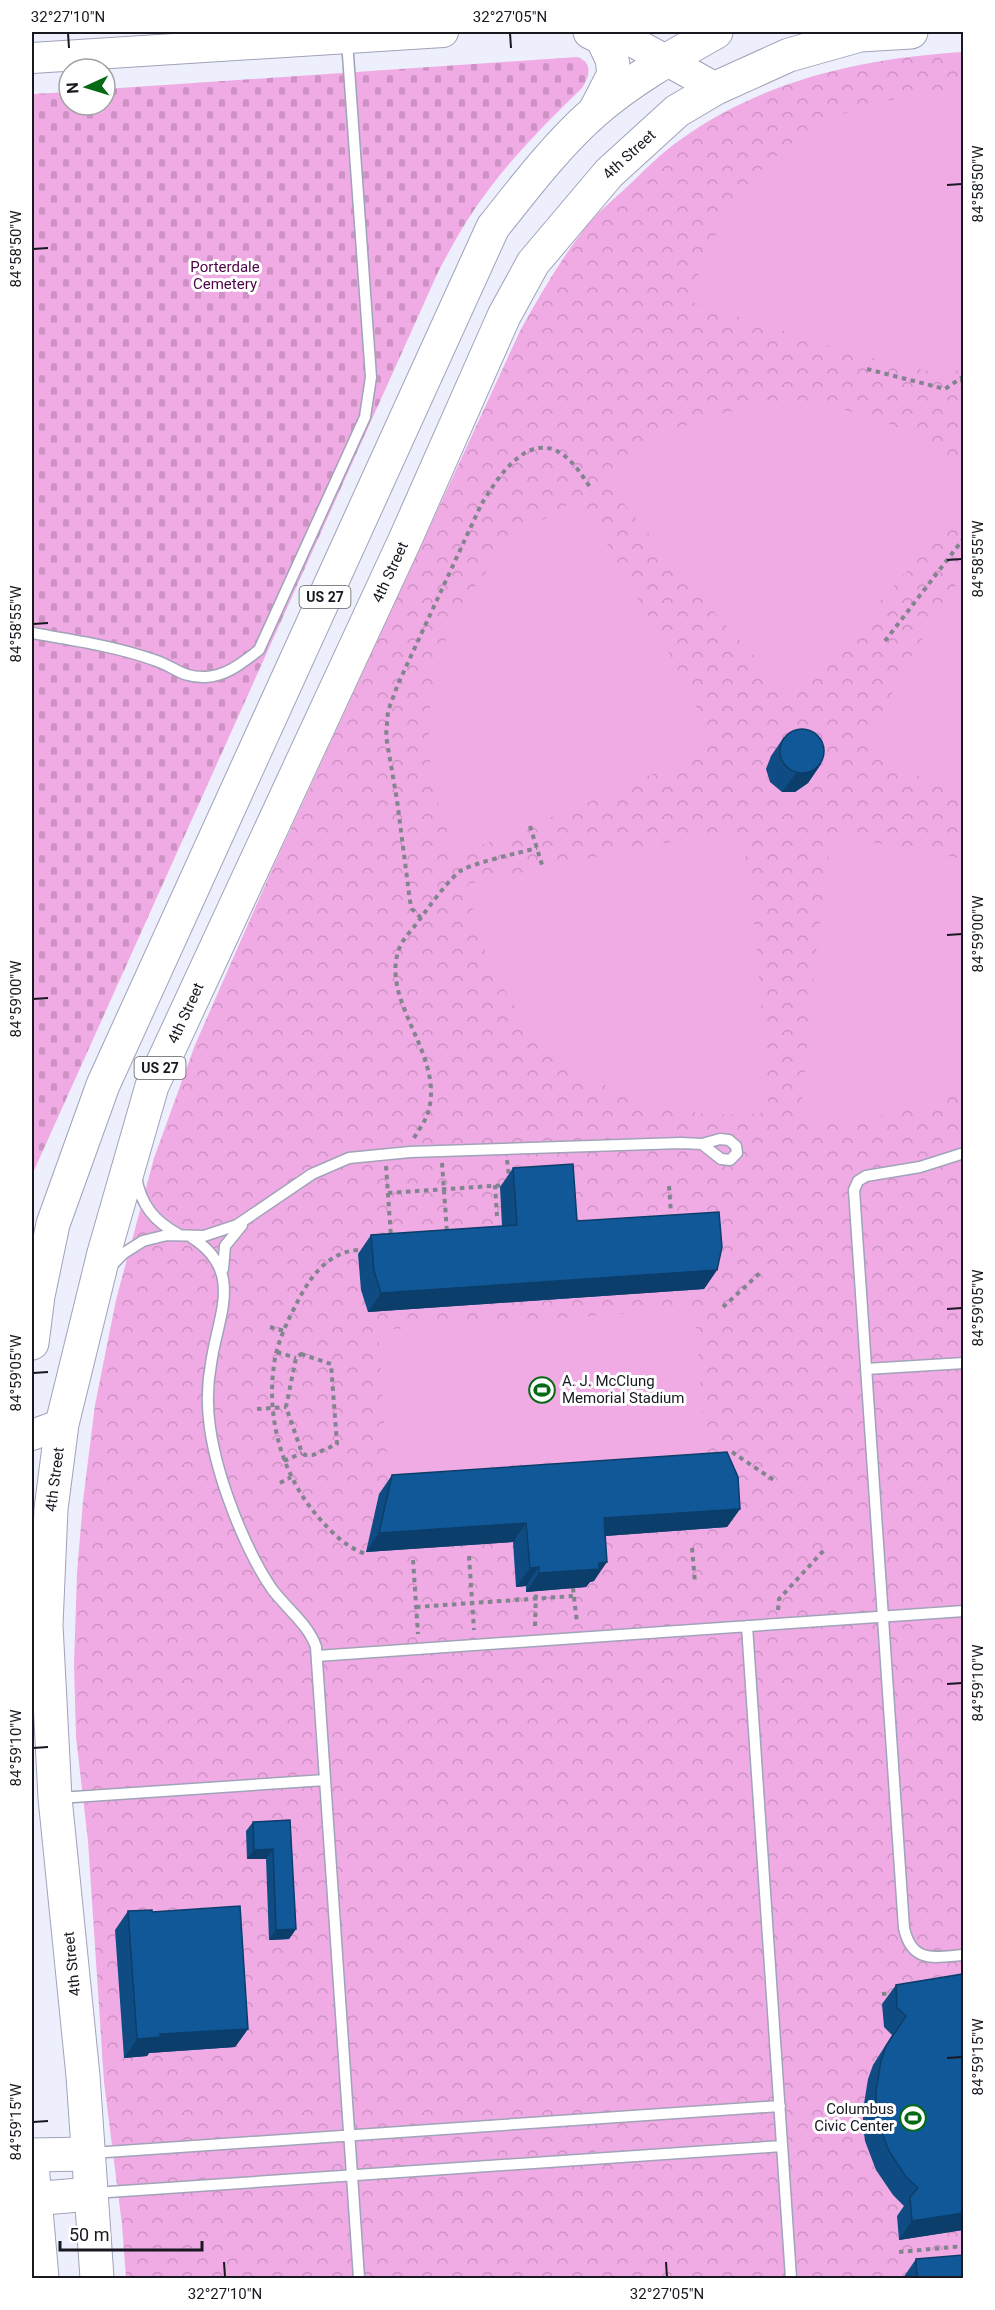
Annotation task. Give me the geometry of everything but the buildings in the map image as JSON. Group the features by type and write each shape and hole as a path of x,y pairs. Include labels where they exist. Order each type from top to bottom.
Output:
{"main road":[{"path":"32,58 443,32"},
{"path":"590,32 602,38 612,59 614,74 595,111"},
{"path":"615,32 716,88"},
{"name":"US 27","path":"32,1343 53,1224 103,1084 493,226 549,157 595,111 667,60 716,32"},
{"name":"4th Street","path":"97,2278 82,2065 55,1798 46,1625 51,1509 42,1424 96,1284 152,1086 405,540 504,316 533,263 609,173 677,111 716,88 789,55 860,35 911,32"},
{"path":"32,2156 88,2154"},
{"path":"32,2165 33,2199 42,2278"},
{"path":"33,2199 91,2194"}],"lane":[{"path":"32,633 110,648 155,660 188,677 209,677 236,668 259,650 365,417 371,377 346,38"},
{"path":"96,1284 118,1259 134,1246 155,1237 216,1234 245,1221 312,1174 349,1158 441,1150 702,1144"},
{"path":"134,1150 137,1184 145,1206 159,1222 209,1250 223,1276"},
{"path":"963,1153 920,1167 866,1176 854,1187 903,1919 907,1941 913,1950 924,1956 963,1955"},
{"path":"245,1221 225,1246 223,1256 225,1298 210,1366 209,1421 216,1456 240,1525 257,1562 272,1589 312,1636 316,1647 359,2278"},
{"path":"866,1369 963,1363"},
{"path":"317,1656 963,1611"},
{"path":"747,1626 791,2278"},
{"path":"55,1798 325,1780"},
{"path":"88,2154 780,2106"},
{"path":"91,2194 782,2146"}],"path":[{"path":"867,369 945,389 963,377"},
{"path":"963,377 963,402"},
{"path":"421,918 412,909 410,901 398,800 386,736 388,711 398,684 471,524 491,488 510,465 535,448 550,449 568,460 592,490"},
{"path":"885,641 963,538"},
{"path":"530,826 543,868"},
{"path":"410,1152 413,1141 426,1117 429,1083 424,1056 398,989 396,959 403,942 460,872 537,848"},
{"path":"388,1193 511,1184 504,1148"},
{"path":"441,1150 447,1234"},
{"path":"386,1154 391,1238"},
{"path":"495,1185 498,1216"},
{"path":"669,1186 671,1213"},
{"path":"358,1250 339,1255 321,1267 302,1293 284,1331 277,1352 273,1380 278,1443 291,1477 304,1499 327,1527 350,1546 366,1554"},
{"path":"723,1306 761,1272"},
{"path":"270,1327 284,1331"},
{"path":"277,1352 296,1358"},
{"path":"284,1461 302,1453 311,1455 337,1444 331,1364 299,1354 296,1358 286,1407 302,1453"},
{"path":"257,1409 286,1407"},
{"path":"732,1452 775,1481"},
{"path":"280,1483 291,1477"},
{"path":"692,1548 695,1583"},
{"path":"778,1610 779,1599 824,1550"},
{"path":"469,1556 474,1630"},
{"path":"413,1560 418,1634"},
{"path":"573,1588 577,1623"},
{"path":"535,1626 536,1591"},
{"path":"416,1607 573,1596"},
{"path":"882,1994 905,1992"},
{"path":"899,2252 963,2246"}],"green space":[{"path":"963,52 963,2278 126,2278 122,2225 104,2082 88,1841 76,1737 74,1665 77,1573 95,1405 116,1300 154,1158 195,1045 274,865 520,331 559,265 586,227 673,145 712,119 745,102 780,87 851,67 888,60"},
{"name":"Porterdale Cemetery","path":"577,57 586,62 588,66 587,79 582,88 498,177 469,217 439,270 32,1175 32,94 57,93 57,117 117,117 117,88"},
{"path":"919,95 963,95 963,366 948,376 857,354 691,302 712,241 746,188 768,164 792,143 848,112"},
{"path":"802,403 868,416 888,423 926,443 963,470 963,509 862,621 799,683 781,684 719,618 605,481 627,461 650,445 696,422 745,409"},
{"path":"581,498 669,653 709,732 703,750 619,790 457,855 438,802 429,750 431,698 442,650 464,604 494,563 533,527"},
{"path":"963,574 963,799 875,754 869,736 913,654"},
{"path":"728,833 744,844 756,937 769,1112 713,1114 661,1106 612,1089 569,1063 533,1029 503,987 481,939 468,884 641,847"},
{"path":"844,837 963,859 963,1092 923,1106 884,1115 844,1118 801,1114 817,947 830,848"},
{"path":"695,1309 705,1452 388,1473 378,1330"}],"place":[{"name":"A. J. McClung Memorial Stadium","path":"542,1390"},
{"name":"Columbus Civic Center","path":"913,2118"}]}
